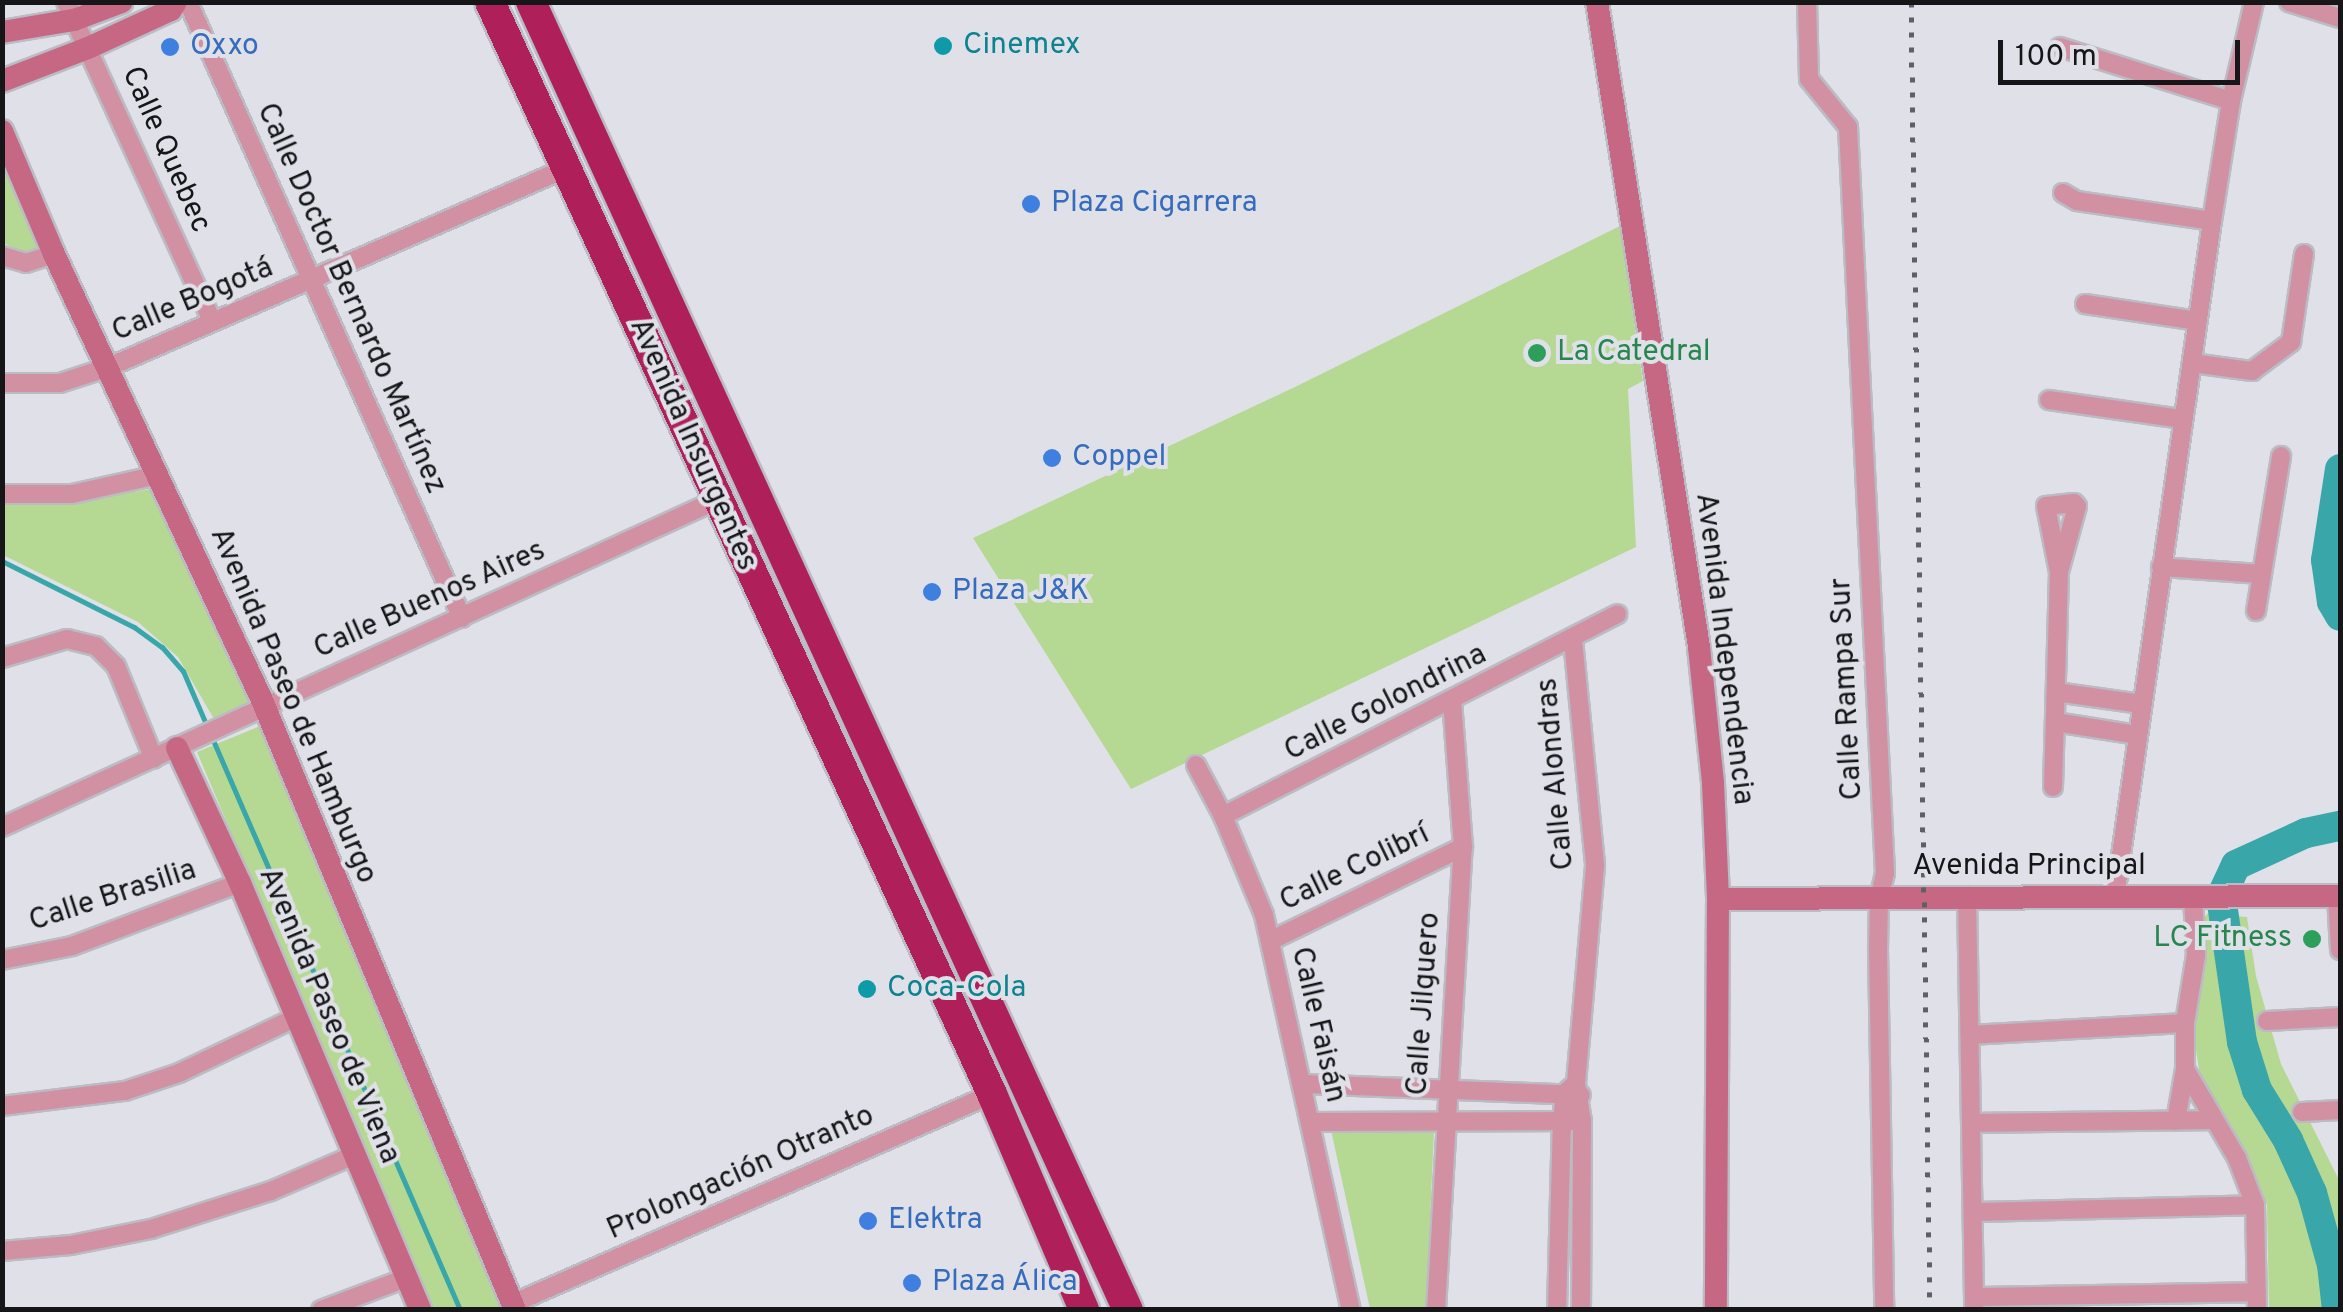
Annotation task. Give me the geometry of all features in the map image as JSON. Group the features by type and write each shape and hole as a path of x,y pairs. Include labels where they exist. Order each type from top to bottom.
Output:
{"highway":[{"name":"Avenida Insurgentes","path":"490,2 798,680 992,1094 1084,1310"},
{"name":"Avenida Insurgentes","path":"531,2 1128,1310"},
{"path":"541,114 560,124 627,265 644,278 660,280"},
{"path":"625,298 660,280"},
{"path":"718,500 734,509 781,593 789,600 806,603"},
{"path":"798,680 834,664"},
{"path":"896,887 930,871"}],"street":[{"path":"2,32 70,11 122,2"},
{"path":"2,81 88,48 171,10 176,2"},
{"name":"Calle Doctor Bernardo Martínez","path":"188,2 462,618"},
{"name":"Avenida Independencia","path":"1597,2 1699,647 1713,784 1718,899 1716,1310"},
{"name":"Calle Rampa Sur","path":"1807,2 1809,78 1848,127 1885,873 1879,898 1884,1310"},
{"path":"2115,897 2212,221 2254,2"},
{"path":"2288,2 2340,18"},
{"name":"Calle Quebec","path":"70,11 212,322"},
{"path":"2060,47 2232,101"},
{"name":"Avenida Paseo de Hamburgo","path":"2,132 54,254 264,705 514,1307"},
{"name":"Calle Bogotá","path":"2,382 60,384 109,367 565,169"},
{"path":"2064,193 2077,201 2212,221"},
{"path":"2,256 26,263 54,254"},
{"path":"2192,364 2252,371 2291,342 2304,254"},
{"path":"2084,304 2197,321"},
{"path":"2048,400 2182,419"},
{"path":"2256,611 2281,456"},
{"path":"2,494 72,494 158,475"},
{"name":"Calle Buenos Aires","path":"2,827 718,500"},
{"path":"2161,567 2262,574"},
{"path":"2053,787 2059,572"},
{"name":"Calle Golondrina","path":"1223,816 1573,640 1617,614"},
{"path":"2,658 68,639 96,646 116,666 154,759"},
{"name":"Calle Alondras","path":"1557,1310 1562,1121 1574,1091 1595,866 1573,640"},
{"path":"2056,692 2141,704"},
{"name":"Calle Jilguero","path":"1436,1310 1446,1089 1464,847 1452,702"},
{"path":"2055,722 2137,735"},
{"name":"Avenida Paseo de Viena","path":"186,743 240,883 420,1310"},
{"name":"Calle Faisán","path":"1196,764 1223,816 1270,941 1305,1084 1351,1310"},
{"name":"Calle Colibrí","path":"1270,941 1464,847"},
{"name":"Calle Brasilia","path":"2,960 72,946 240,883"},
{"path":"1967,896 1976,1212 1974,1303 2257,1301 2255,1205 2236,1158 2185,1069"},
{"path":"2176,1121 2185,1069 2184,1023 2196,955 2198,896"},
{"path":"2339,896 2340,950"},
{"name":"Avenida Principal","path":"1718,899 2339,896"},
{"path":"2,1106 124,1092 179,1073 297,1017"},
{"path":"2267,1020 2340,1017"},
{"path":"1970,1035 2184,1023"},
{"path":"1305,1084 1574,1091"},
{"name":"Calle Alondras","path":"1574,1091 1582,1122 1582,1310"},
{"name":"Prolongación Otranto","path":"514,1307 992,1094"},
{"path":"2302,1112 2340,1110"},
{"path":"1974,1123 2214,1120"},
{"path":"1311,1122 1582,1122"},
{"path":"2,1251 71,1245 150,1229 271,1191 354,1155"},
{"path":"1976,1212 2255,1205"},
{"path":"321,1310 406,1278"}],"green space":[{"path":"2,149 43,246 27,254 3,243"},
{"path":"1620,226 1643,381 1628,389 1636,547 1131,789 973,538 1297,386"},
{"path":"157,488 256,702 214,719 178,657 138,622 3,555 2,502 78,501"},
{"path":"260,726 505,1309 433,1309 197,752"},
{"path":"2207,914 2247,917 2256,976 2281,1064 2340,1182 2340,1309 2269,1309 2267,1205 2200,1076 2194,1037 2206,951 2201,924"},
{"path":"1331,1130 1434,1130 1426,1309 1370,1309"}],"waterway":[{"path":"2340,469 2326,560 2332,602 2340,616"},
{"path":"2,561 134,627 162,647 183,671 460,1310"},
{"path":"2337,1310 2332,1265 2312,1193 2288,1140 2257,1090 2242,1042 2221,897 2236,865 2306,833 2340,826"}],"railway":[{"path":"1911,2 1930,1310"}],"place":[{"name":"Cinemex","path":"943,46"},
{"name":"Oxxo","path":"170,47"},
{"name":"Plaza Cigarrera","path":"1031,204"},
{"name":"La Catedral","path":"1537,353"},
{"name":"Coppel","path":"1052,458"},
{"name":"Plaza J&K","path":"932,592"},
{"name":"LC Fitness","path":"2312,939"},
{"name":"Coca-Cola","path":"867,989"},
{"name":"Elektra","path":"868,1221"},
{"name":"Plaza Álica","path":"912,1283"}]}
